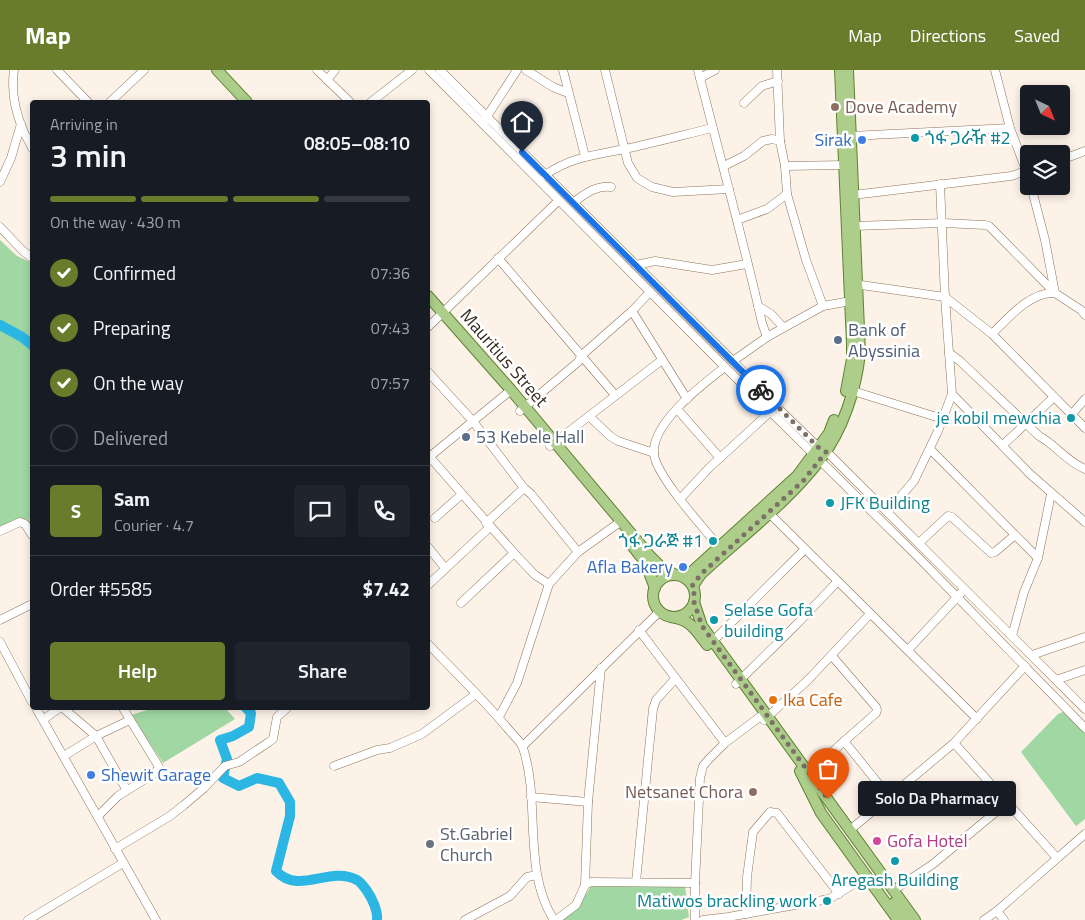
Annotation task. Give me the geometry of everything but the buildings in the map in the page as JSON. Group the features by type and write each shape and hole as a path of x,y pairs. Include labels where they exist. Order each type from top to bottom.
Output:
{"main road":[{"path":"211,70 239,100"},
{"path":"217,70 245,100"},
{"path":"684,580 797,476 819,453 842,420 853,391 860,353 844,165 840,70"},
{"path":"848,70 854,226 851,301 852,359 846,390 829,433 803,481 701,574 684,580 664,578 655,588 654,600 660,611 671,617 683,619 710,644 806,775 829,812 907,920"},
{"name":"Mauritius Street","path":"430,299 441,315 509,392 618,524 645,562 655,588"},
{"name":"Mauritius Street","path":"430,307 441,315"},
{"name":"Mauritius Street","path":"618,524 662,568 684,580"},
{"path":"684,580 694,592 694,602 710,644"},
{"path":"671,617 685,614 694,602"},
{"path":"813,786 850,830 915,920"},
{"path":"813,786 821,813 898,920"}],"street":[{"path":"14,70 14,101 23,131 30,141"},
{"path":"57,70 85,100"},
{"path":"112,100 144,70"},
{"path":"317,70 348,100"},
{"path":"327,80 335,70"},
{"path":"374,100 412,70"},
{"path":"429,70 574,202 734,361 819,453 1085,728"},
{"path":"484,120 517,70"},
{"path":"526,70 553,87 568,93"},
{"path":"563,70 585,156"},
{"path":"605,70 624,149 633,173 643,182 659,190 686,192 729,189"},
{"path":"698,70 767,337"},
{"path":"700,78 715,70"},
{"path":"777,70 780,141 785,166 787,194 806,260 823,306"},
{"path":"994,70 1010,128 1020,153"},
{"path":"442,71 558,201 725,368 770,412 887,512 1085,709"},
{"path":"744,103 762,86 778,81"},
{"path":"0,182 11,158 21,124"},
{"path":"545,175 558,166 585,156 624,149 712,128"},
{"path":"851,136 1010,128"},
{"path":"724,166 736,161 763,141 772,139 780,141"},
{"path":"1070,157 1085,152"},
{"path":"785,166 844,165"},
{"path":"853,195 1020,174"},
{"path":"887,512 910,487 930,448 952,394 948,353 940,184"},
{"path":"574,202 599,187 611,187"},
{"path":"737,220 767,208 787,194"},
{"path":"1033,195 1045,240 1055,293"},
{"path":"430,325 558,201"},
{"path":"854,226 943,224 989,226 1055,293 1084,310"},
{"path":"0,227 30,256"},
{"path":"498,258 615,395"},
{"path":"636,265 655,261 712,270 747,264"},
{"path":"853,284 945,297 992,334 1085,428"},
{"path":"523,409 578,362 582,355 632,311 650,292"},
{"path":"992,334 1029,301 1047,292 1055,293"},
{"path":"734,361 767,337 823,306 851,301"},
{"path":"758,306 771,314 783,328"},
{"path":"632,311 687,399"},
{"path":"948,353 960,361 1068,460 1085,469"},
{"path":"553,444 662,360"},
{"path":"719,547 673,490 656,463 654,452 656,439 665,423 687,399 725,368"},
{"path":"430,374 472,420 524,488 578,552"},
{"path":"853,391 943,419"},
{"path":"430,454 509,392"},
{"path":"952,394 1051,494 1085,522"},
{"path":"1003,446 1054,397"},
{"path":"1072,414 1085,399"},
{"path":"678,409 720,458"},
{"path":"680,499 720,458 770,412"},
{"path":"590,416 610,436 618,441 654,452"},
{"path":"930,448 1038,558"},
{"path":"430,458 514,553 536,576 549,584"},
{"path":"430,583 524,488"},
{"path":"1012,636 1024,592 1038,558 1051,494"},
{"path":"435,518 461,495"},
{"path":"769,513 804,550 978,719"},
{"path":"919,543 948,516 952,516 991,553 995,552 1015,535"},
{"path":"0,531 20,522 25,524 30,532"},
{"path":"499,717 517,683 549,584 578,552 618,524"},
{"path":"430,549 445,568"},
{"path":"710,644 804,550"},
{"path":"461,603 514,553"},
{"path":"738,682 796,626 837,582"},
{"path":"908,650 964,589"},
{"path":"0,620 30,605"},
{"path":"523,746 660,611"},
{"path":"695,920 700,778 704,766 725,744 764,717 808,680 870,614"},
{"path":"639,630 674,679 725,744"},
{"path":"1032,655 1085,637"},
{"path":"0,642 30,698"},
{"path":"430,646 499,717 523,746 529,773 537,875 546,905 555,920 576,905 585,885 588,802 601,668"},
{"path":"806,775 876,713 877,710 832,656"},
{"path":"850,830 954,743 1025,666"},
{"path":"1056,680 1085,670"},
{"path":"636,882 653,709 656,700 674,679"},
{"path":"334,766 378,750 390,748 422,734 476,694"},
{"path":"37,710 156,920"},
{"path":"43,720 56,710"},
{"path":"65,710 96,736 126,789"},
{"path":"98,816 108,804 126,789 155,774 159,767 124,710"},
{"path":"115,849 170,816 204,788 225,766 239,762 273,739 278,717 285,710"},
{"path":"64,756 96,736 130,720"},
{"path":"844,741 890,798"},
{"path":"954,743 1057,858"},
{"path":"531,798 588,802"},
{"path":"894,890 933,864 1008,802"},
{"path":"746,914 747,877 753,832 770,812 777,813 839,894"},
{"path":"984,920 997,911 1085,834"},
{"path":"28,920 123,863"},
{"path":"465,920 510,896 527,878 537,875"},
{"path":"703,920 829,899 867,876"},
{"path":"585,885 601,881 695,883"},
{"path":"997,911 1004,920"}],"green space":[{"path":"0,240 17,256 30,262 30,526 27,519 0,533"},
{"path":"147,710 227,710 235,719 163,763 131,715"},
{"path":"1063,712 1085,733 1085,819 1076,826 1021,752 1058,714"},
{"path":"591,886 685,886 689,917 681,920 560,920 577,909"}],"waterway":[{"path":"0,325 30,343"},
{"path":"248,710 251,713 249,727 233,736 220,740 227,759 223,778 239,786 257,778 279,783 290,802 290,816 276,871 285,878 295,881 336,876 346,876 357,880 371,897 376,909 377,920"}],"way so far":[{"path":"761,390 818,447 826,452 803,481 701,574 692,586 695,597 694,602 702,626 828,799"}],"place":[{"name":"Dove Academy","path":"835,107"},
{"name":"ጎፋ ጋራዥ #2","path":"915,138"},
{"name":"Sirak","path":"862,140"},
{"name":"Bank of Abyssinia","path":"838,340"},
{"name":"je kobil mewchia","path":"1071,418"},
{"name":"53 Kebele Hall","path":"466,437"},
{"name":"JFK Building","path":"830,503"},
{"name":"ጎፋ ጋራጅ #1","path":"713,541"},
{"name":"Afla Bakery","path":"683,567"},
{"name":"Selase Gofa building","path":"714,620"},
{"name":"Ika Cafe","path":"773,700"},
{"name":"Shewit Garage","path":"91,775"},
{"name":"Netsanet Chora","path":"753,792"},
{"name":"Solo Da Pharmacy","path":"828,799"},
{"name":"Gofa Hotel","path":"877,841"},
{"name":"St.Gabriel Church","path":"430,844"},
{"name":"Aregash Building","path":"895,861"},
{"name":"Matiwos brackling work","path":"827,901"}],"route":[{"path":"522,152 761,390"}]}
